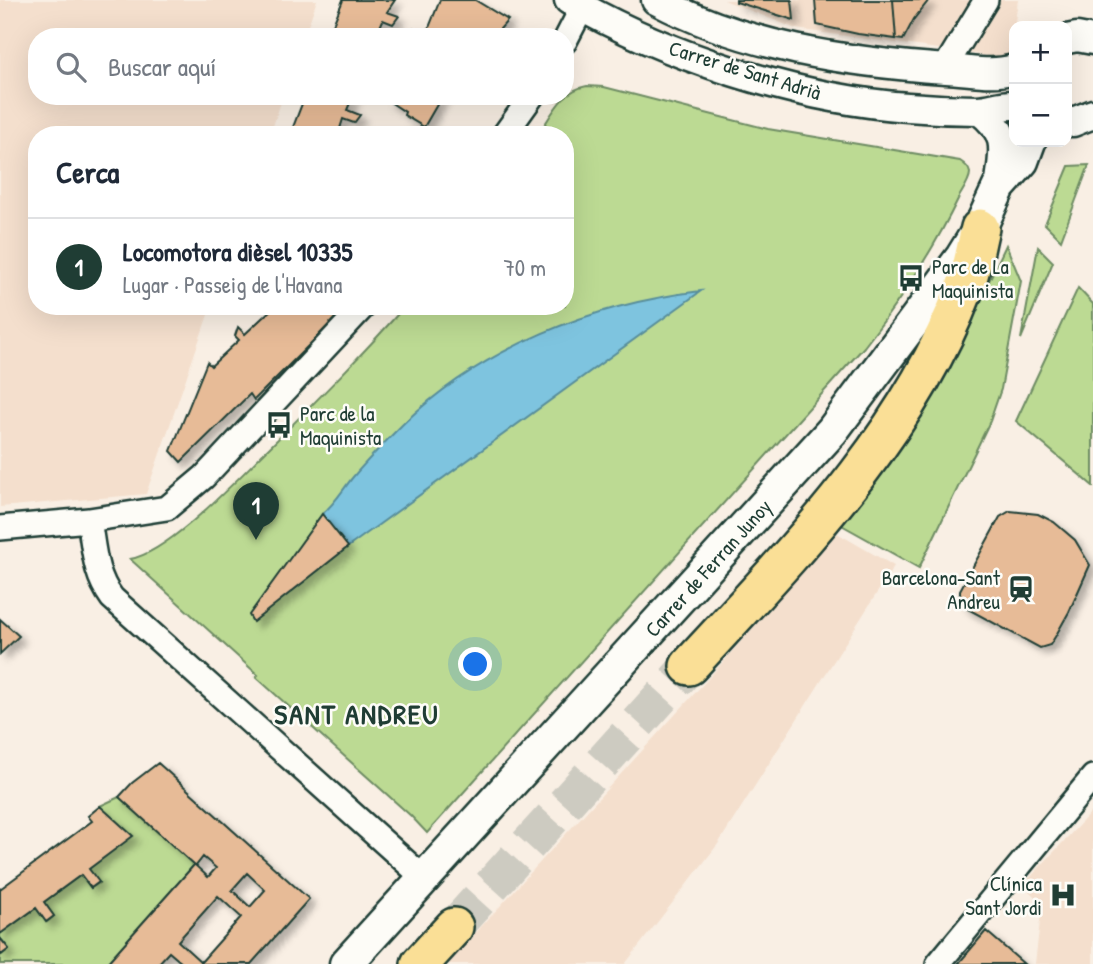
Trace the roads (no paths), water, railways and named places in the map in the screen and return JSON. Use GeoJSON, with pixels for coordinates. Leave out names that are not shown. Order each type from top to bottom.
{"type":"FeatureCollection","features":[{"type":"Feature","properties":{"kind":"highway"},"geometry":{"type":"LineString","coordinates":[[689,666],[824,518],[873,454],[919,384],[950,325],[966,287],[980,228]]}},
{"type":"Feature","properties":{"kind":"highway"},"geometry":{"type":"LineString","coordinates":[[420,964],[454,927]]}},
{"type":"Feature","properties":{"kind":"main road","name":"Carrer de Ferran Junoy"},"geometry":{"type":"LineString","coordinates":[[346,964],[832,431],[962,257],[980,228],[999,187],[1022,162],[1027,147]]}},
{"type":"Feature","properties":{"kind":"street","name":"Carrer de Sant Adrià"},"geometry":{"type":"LineString","coordinates":[[656,0],[688,17],[739,36],[799,51],[996,74],[1009,70]]}},
{"type":"Feature","properties":{"kind":"street"},"geometry":{"type":"LineString","coordinates":[[944,69],[986,0]]}},
{"type":"Feature","properties":{"kind":"street","name":"Carrer de Sant Adrià"},"geometry":{"type":"LineString","coordinates":[[579,3],[677,52],[799,91],[906,107],[979,110],[1009,105]]}},
{"type":"Feature","properties":{"kind":"street"},"geometry":{"type":"LineString","coordinates":[[570,28],[579,3]]}},
{"type":"Feature","properties":{"kind":"street"},"geometry":{"type":"LineString","coordinates":[[510,126],[526,105]]}},
{"type":"Feature","properties":{"kind":"street"},"geometry":{"type":"LineString","coordinates":[[979,110],[995,122],[1000,131],[1003,148],[999,187]]}},
{"type":"Feature","properties":{"kind":"street"},"geometry":{"type":"LineString","coordinates":[[1072,122],[1093,114]]}},
{"type":"Feature","properties":{"kind":"street"},"geometry":{"type":"LineString","coordinates":[[0,528],[89,520],[167,508],[213,467],[356,315]]}},
{"type":"Feature","properties":{"kind":"street"},"geometry":{"type":"LineString","coordinates":[[89,520],[97,569],[112,598],[425,879]]}},
{"type":"Feature","properties":{"kind":"street"},"geometry":{"type":"LineString","coordinates":[[938,964],[1093,777]]}},
{"type":"Feature","properties":{"kind":"water"},"geometry":{"type":"Polygon","coordinates":[[[701,291],[348,547],[322,514],[365,463],[404,423],[435,396],[469,372],[542,333],[581,318],[620,306],[701,291]]]}},
{"type":"Feature","properties":{"kind":"tunnel"},"geometry":{"type":"LineString","coordinates":[[454,927],[689,666]]}},
{"type":"Feature","properties":{"kind":"place","name":"Parc de La Maquinista"},"geometry":{"type":"Point","coordinates":[911,278]}},
{"type":"Feature","properties":{"kind":"place","name":"Parc de la Maquinista"},"geometry":{"type":"Point","coordinates":[279,425]}},
{"type":"Feature","properties":{"kind":"place","name":"Locomotora dièsel 10335"},"geometry":{"type":"Point","coordinates":[256,540]}},
{"type":"Feature","properties":{"kind":"place","name":"Barcelona-Sant Andreu"},"geometry":{"type":"Point","coordinates":[1021,589]}},
{"type":"Feature","properties":{"kind":"place","name":"Clínica Sant Jordi"},"geometry":{"type":"Point","coordinates":[1063,895]}},
{"type":"Feature","properties":{"kind":"district","name":"SANT ANDREU"},"geometry":{"type":"Point","coordinates":[357,714]}}]}
